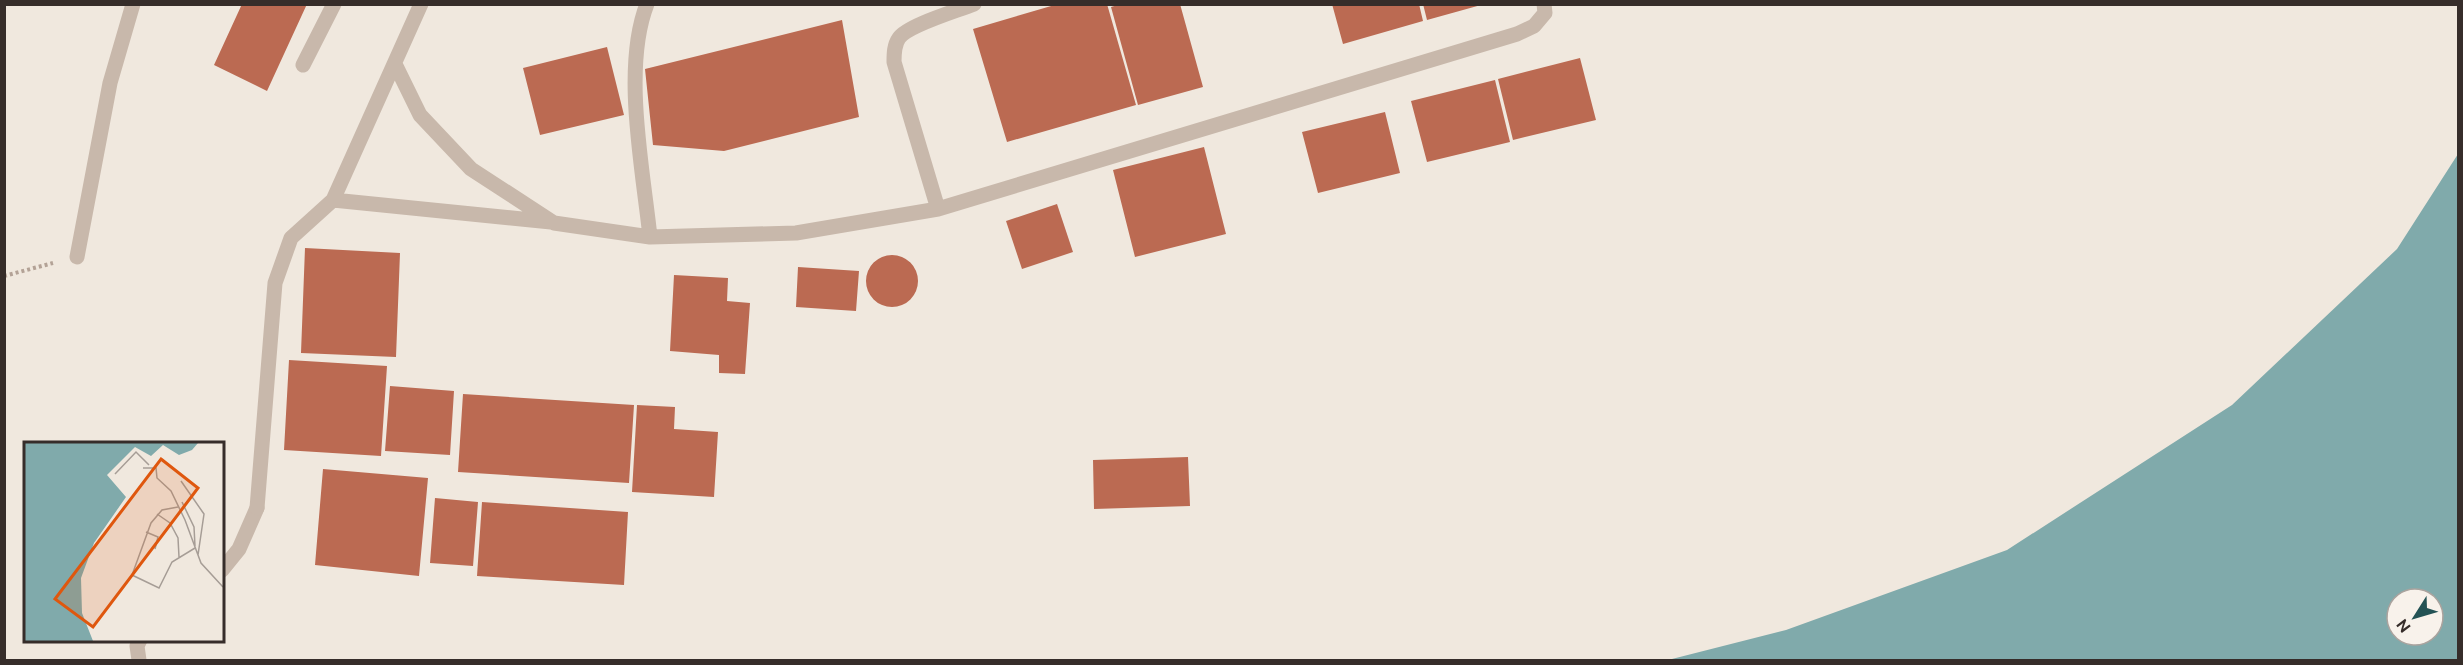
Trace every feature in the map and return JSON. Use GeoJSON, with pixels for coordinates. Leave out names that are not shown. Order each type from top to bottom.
{"type":"FeatureCollection","features":[{"type":"Feature","properties":{"kind":"street"},"geometry":{"type":"LineString","coordinates":[[77,257],[110,83],[133,4]]}},
{"type":"Feature","properties":{"kind":"street"},"geometry":{"type":"LineString","coordinates":[[303,65],[334,4]]}},
{"type":"Feature","properties":{"kind":"street"},"geometry":{"type":"LineString","coordinates":[[224,568],[239,549],[257,508],[275,283],[291,238],[333,200],[421,4]]}},
{"type":"Feature","properties":{"kind":"street"},"geometry":{"type":"LineString","coordinates":[[647,4],[639,25],[635,84],[650,237]]}},
{"type":"Feature","properties":{"kind":"street"},"geometry":{"type":"LineString","coordinates":[[938,209],[894,62],[895,44],[900,36],[913,29],[974,4]]}},
{"type":"Feature","properties":{"kind":"street"},"geometry":{"type":"LineString","coordinates":[[333,200],[554,223],[650,237],[796,233],[938,209],[1517,34],[1534,26],[1545,13],[1544,4]]}},
{"type":"Feature","properties":{"kind":"street"},"geometry":{"type":"LineString","coordinates":[[395,64],[420,115],[471,169],[554,223]]}},
{"type":"Feature","properties":{"kind":"street"},"geometry":{"type":"LineString","coordinates":[[139,641],[137,646],[139,660]]}},
{"type":"Feature","properties":{"kind":"path"},"geometry":{"type":"LineString","coordinates":[[4,276],[77,257]]}},
{"type":"Feature","properties":{"kind":"water"},"geometry":{"type":"Polygon","coordinates":[[[2458,154],[2458,660],[1668,660],[1786,630],[2007,550],[2232,405],[2397,249],[2458,154]]]}},
{"type":"Feature","properties":{"kind":"building"},"geometry":{"type":"Polygon","coordinates":[[[242,4],[307,4],[267,91],[214,65],[242,4]]]}},
{"type":"Feature","properties":{"kind":"building"},"geometry":{"type":"Polygon","coordinates":[[[1058,4],[1107,4],[1136,105],[1007,142],[973,29],[1058,4]]]}},
{"type":"Feature","properties":{"kind":"building"},"geometry":{"type":"Polygon","coordinates":[[[1121,4],[1180,4],[1203,87],[1138,105],[1111,7],[1121,4]]]}},
{"type":"Feature","properties":{"kind":"building"},"geometry":{"type":"Polygon","coordinates":[[[1332,4],[1419,4],[1423,21],[1343,44],[1332,4]]]}},
{"type":"Feature","properties":{"kind":"building"},"geometry":{"type":"Polygon","coordinates":[[[1423,4],[1480,4],[1481,5],[1427,20],[1423,4]]]}},
{"type":"Feature","properties":{"kind":"building"},"geometry":{"type":"Polygon","coordinates":[[[842,20],[859,117],[724,151],[653,145],[645,69],[842,20]]]}},
{"type":"Feature","properties":{"kind":"building"},"geometry":{"type":"Polygon","coordinates":[[[607,47],[624,115],[540,135],[523,68],[607,47]]]}},
{"type":"Feature","properties":{"kind":"building"},"geometry":{"type":"Polygon","coordinates":[[[1580,58],[1596,120],[1513,140],[1498,79],[1580,58]]]}},
{"type":"Feature","properties":{"kind":"building"},"geometry":{"type":"Polygon","coordinates":[[[1495,80],[1510,142],[1427,162],[1411,101],[1495,80]]]}},
{"type":"Feature","properties":{"kind":"building"},"geometry":{"type":"Polygon","coordinates":[[[1385,112],[1400,173],[1318,193],[1302,132],[1385,112]]]}},
{"type":"Feature","properties":{"kind":"building"},"geometry":{"type":"Polygon","coordinates":[[[1204,147],[1226,234],[1135,257],[1113,170],[1204,147]]]}},
{"type":"Feature","properties":{"kind":"building"},"geometry":{"type":"Polygon","coordinates":[[[1057,204],[1073,252],[1022,269],[1006,221],[1057,204]]]}},
{"type":"Feature","properties":{"kind":"building"},"geometry":{"type":"Polygon","coordinates":[[[305,248],[400,253],[396,357],[301,353],[305,248]]]}},
{"type":"Feature","properties":{"kind":"building"},"geometry":{"type":"Polygon","coordinates":[[[887,255],[897,255],[906,259],[914,267],[918,281],[914,295],[906,303],[897,307],[887,307],[878,303],[870,295],[866,286],[866,276],[870,267],[878,259],[887,255]]]}},
{"type":"Feature","properties":{"kind":"building"},"geometry":{"type":"Polygon","coordinates":[[[798,267],[859,271],[856,311],[796,307],[798,267]]]}},
{"type":"Feature","properties":{"kind":"building"},"geometry":{"type":"Polygon","coordinates":[[[674,275],[728,278],[727,301],[750,303],[745,374],[719,373],[719,355],[670,351],[674,275]]]}},
{"type":"Feature","properties":{"kind":"building"},"geometry":{"type":"Polygon","coordinates":[[[289,360],[387,366],[381,456],[284,450],[289,360]]]}},
{"type":"Feature","properties":{"kind":"building"},"geometry":{"type":"Polygon","coordinates":[[[390,386],[454,391],[450,455],[385,451],[390,386]]]}},
{"type":"Feature","properties":{"kind":"building"},"geometry":{"type":"Polygon","coordinates":[[[463,394],[634,405],[629,483],[458,472],[463,394]]]}},
{"type":"Feature","properties":{"kind":"building"},"geometry":{"type":"Polygon","coordinates":[[[637,405],[675,407],[674,429],[718,432],[714,497],[632,492],[637,405]]]}},
{"type":"Feature","properties":{"kind":"building"},"geometry":{"type":"Polygon","coordinates":[[[1188,457],[1190,506],[1094,509],[1093,460],[1188,457]]]}},
{"type":"Feature","properties":{"kind":"building"},"geometry":{"type":"Polygon","coordinates":[[[323,469],[428,478],[419,576],[315,565],[323,469]]]}},
{"type":"Feature","properties":{"kind":"building"},"geometry":{"type":"Polygon","coordinates":[[[435,498],[478,502],[473,566],[430,563],[435,498]]]}},
{"type":"Feature","properties":{"kind":"building"},"geometry":{"type":"Polygon","coordinates":[[[482,502],[628,512],[624,585],[477,576],[482,502]]]}}]}
